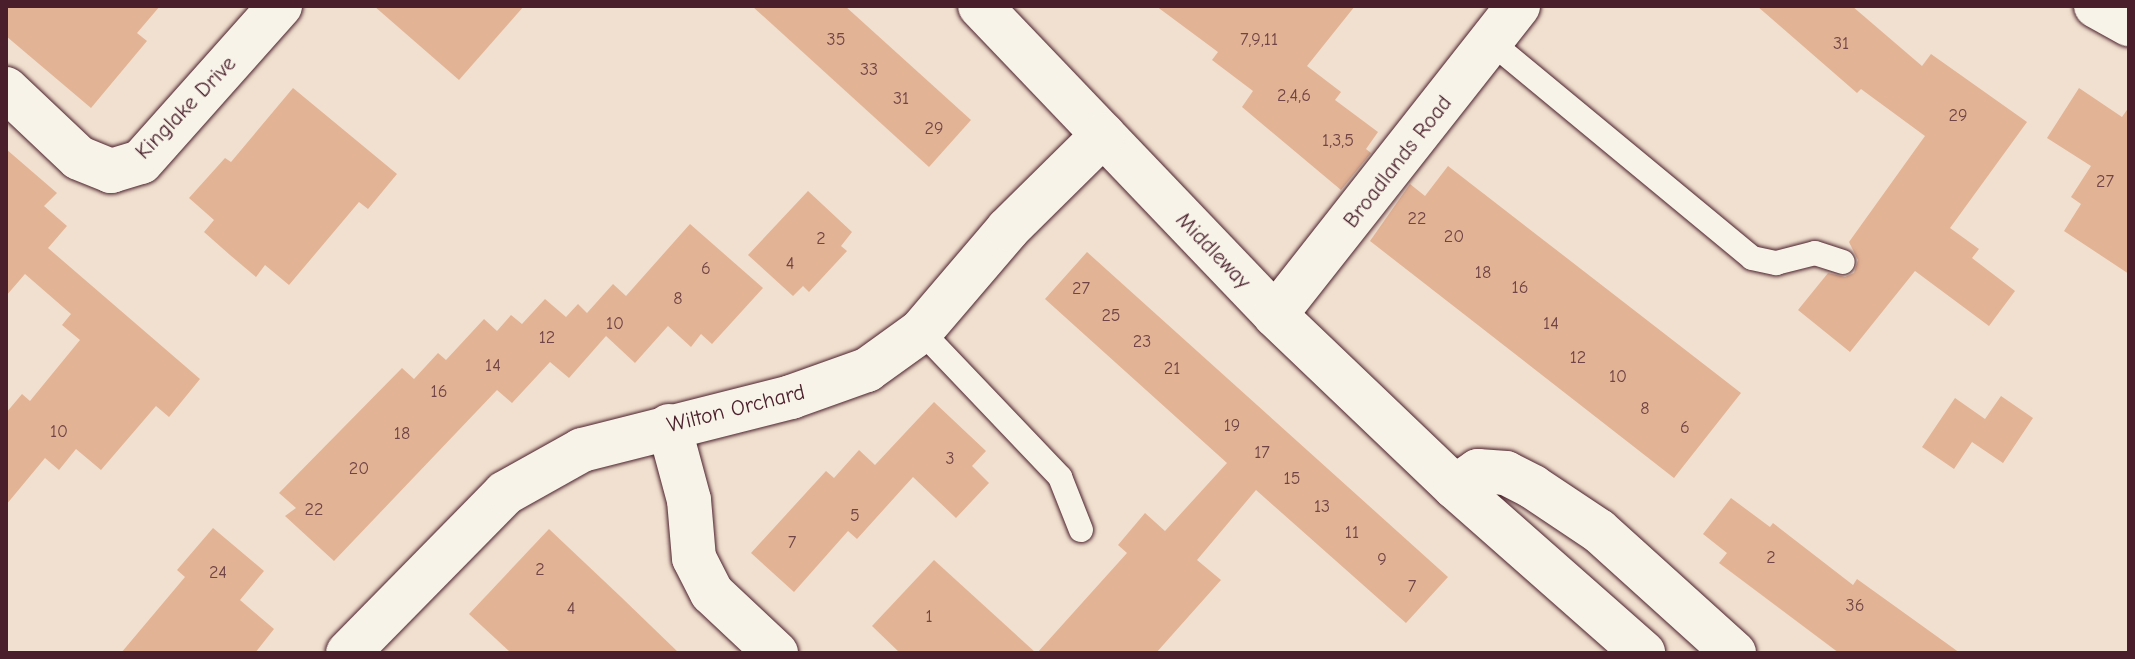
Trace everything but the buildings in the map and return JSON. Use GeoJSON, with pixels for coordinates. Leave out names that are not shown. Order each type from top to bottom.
{"type":"FeatureCollection","features":[{"type":"Feature","properties":{"kind":"street","name":"Kinglake Drive"},"geometry":{"type":"LineString","coordinates":[[6,89],[79,158],[111,171],[141,162],[280,6]]}},
{"type":"Feature","properties":{"kind":"street","name":"Middleway"},"geometry":{"type":"LineString","coordinates":[[980,6],[1275,315],[1455,487],[1643,653]]}},
{"type":"Feature","properties":{"kind":"street","name":"Broadlands Road"},"geometry":{"type":"LineString","coordinates":[[1275,315],[1518,6]]}},
{"type":"Feature","properties":{"kind":"street"},"geometry":{"type":"LineString","coordinates":[[2096,6],[2129,24]]}},
{"type":"Feature","properties":{"kind":"street","name":"Wilton Orchard"},"geometry":{"type":"LineString","coordinates":[[348,653],[505,493],[582,450],[791,397],[867,370],[921,331],[1008,229],[1103,135]]}},
{"type":"Feature","properties":{"kind":"street"},"geometry":{"type":"LineString","coordinates":[[669,426],[689,500],[694,558],[712,593],[776,653]]}},
{"type":"Feature","properties":{"kind":"street"},"geometry":{"type":"LineString","coordinates":[[1455,487],[1478,471],[1506,473],[1533,487],[1599,531],[1734,653]]}},
{"type":"Feature","properties":{"kind":"lane"},"geometry":{"type":"LineString","coordinates":[[1491,42],[1752,258],[1776,263],[1815,253],[1843,262]]}},
{"type":"Feature","properties":{"kind":"lane"},"geometry":{"type":"LineString","coordinates":[[921,331],[1060,477],[1081,530]]}}]}
